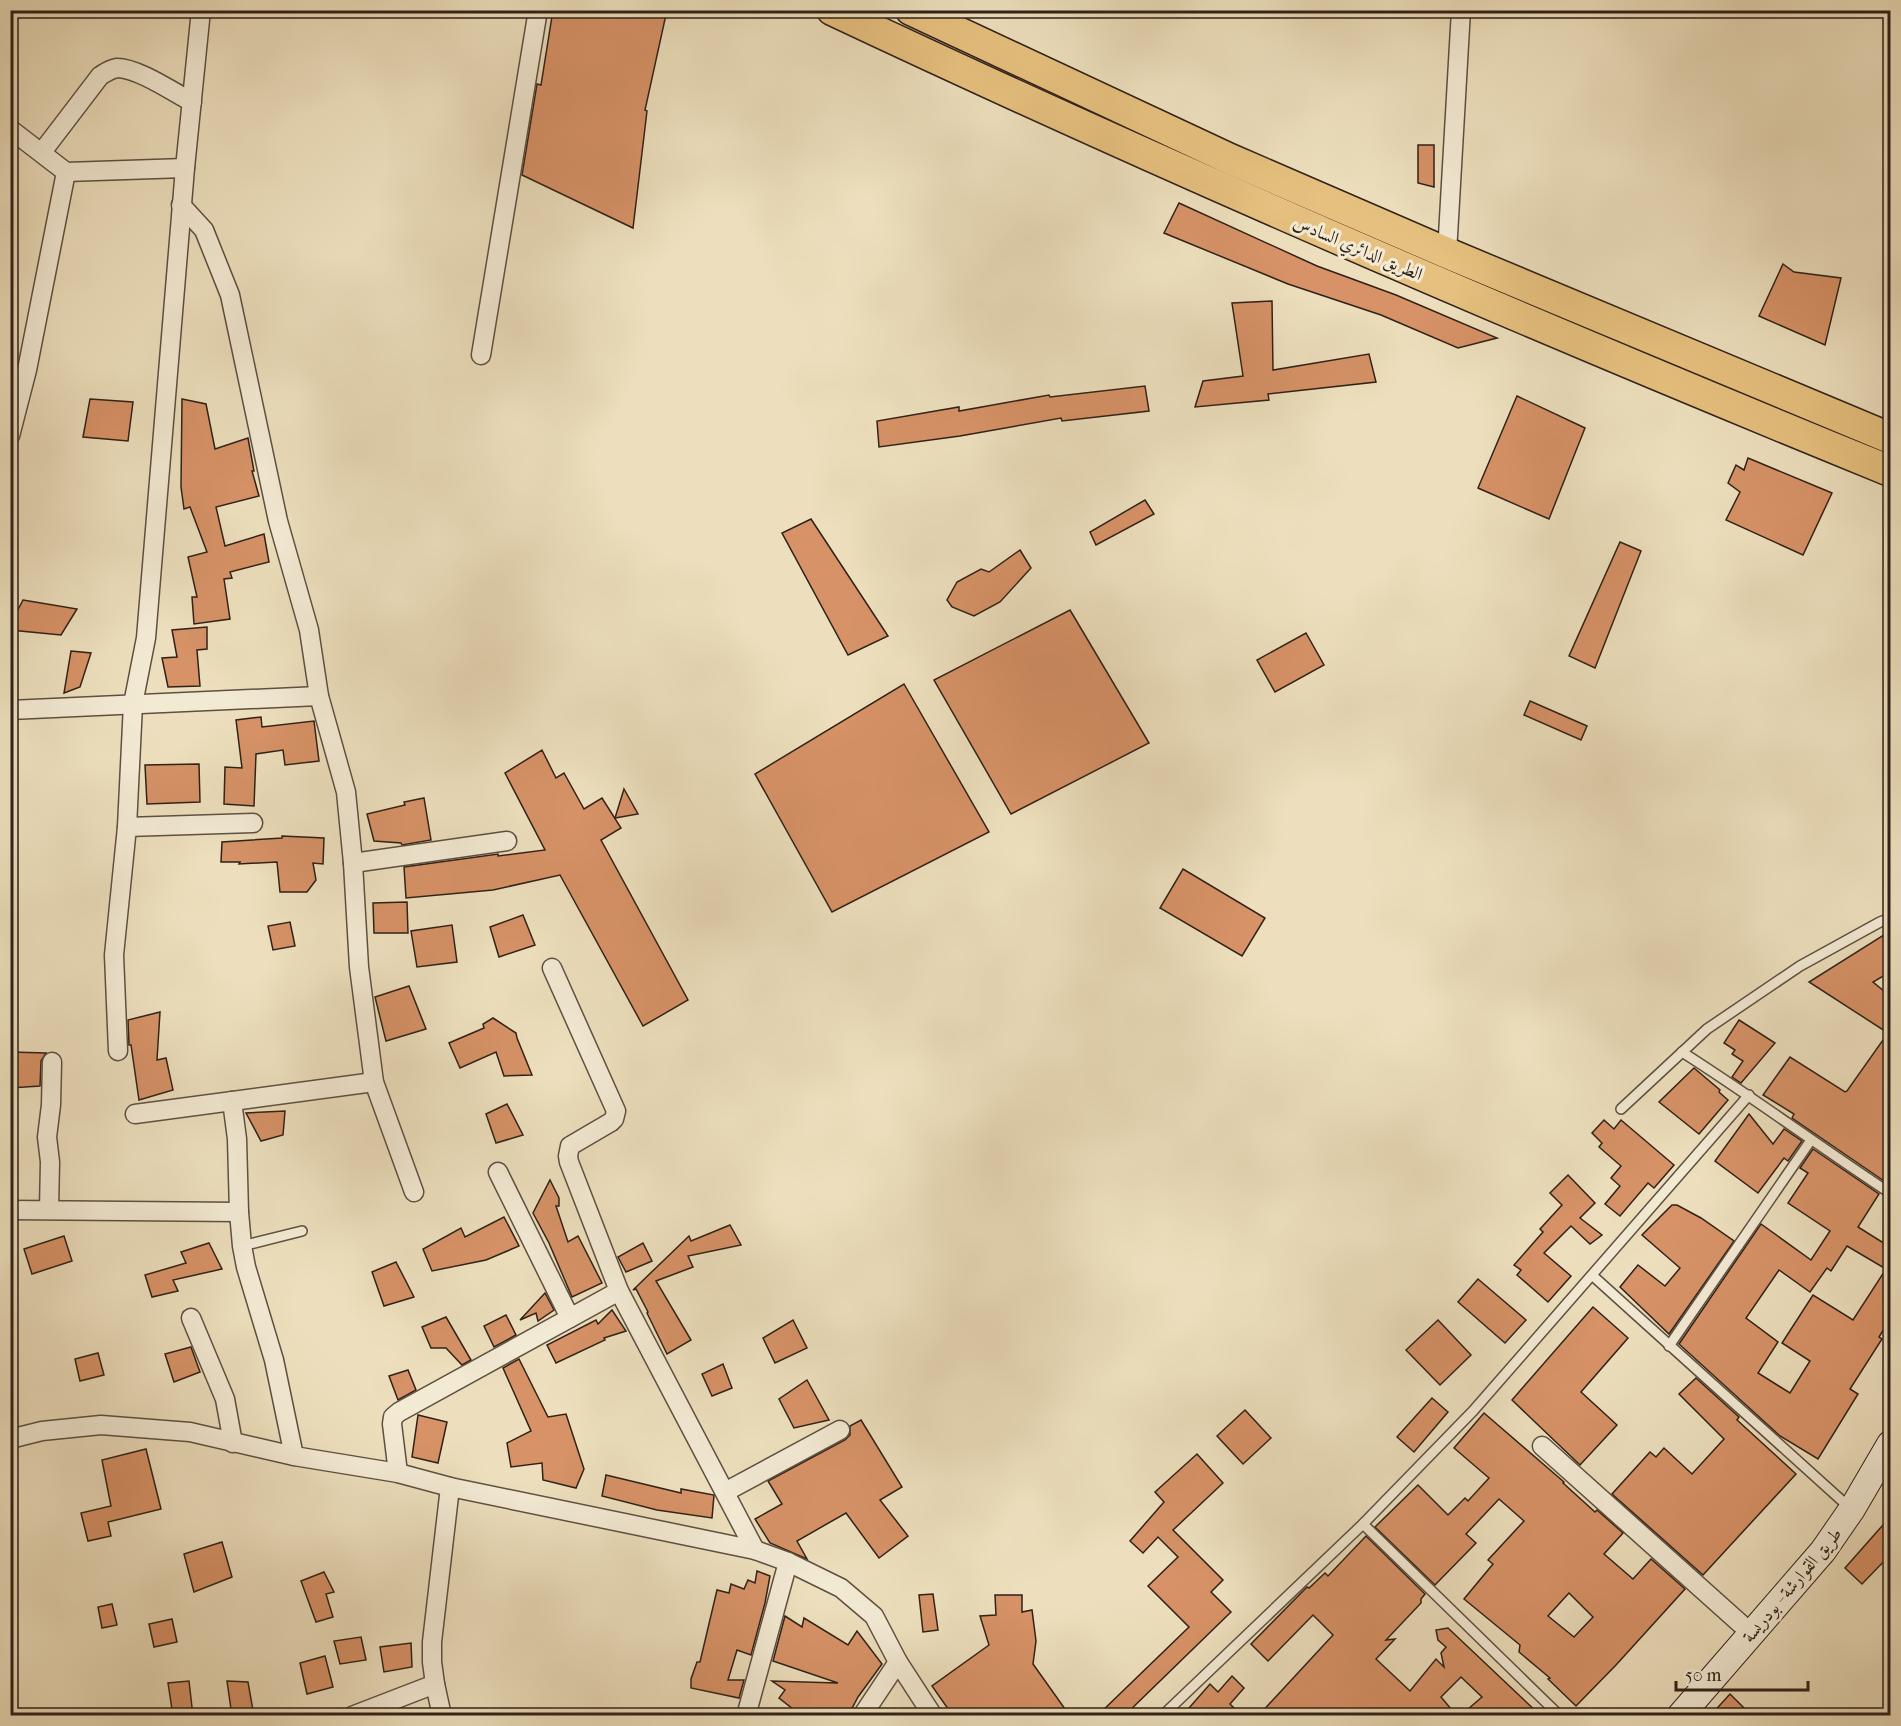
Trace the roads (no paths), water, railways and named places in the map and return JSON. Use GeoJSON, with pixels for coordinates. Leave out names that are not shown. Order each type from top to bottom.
{"type":"FeatureCollection","features":[{"type":"Feature","properties":{"kind":"highway","name":"الطريق الدائري السادس"},"geometry":{"type":"LineString","coordinates":[[832,10],[1005,92],[1218,188],[1890,471]]}},
{"type":"Feature","properties":{"kind":"highway","name":"الطريق الدائري السادس"},"geometry":{"type":"LineString","coordinates":[[911,10],[1230,159],[1447,253],[1890,438]]}},
{"type":"Feature","properties":{"kind":"main road","name":"طريق القوارشة - بودريسة"},"geometry":{"type":"LineString","coordinates":[[1680,1716],[1823,1551],[1852,1509],[1890,1444]]}},
{"type":"Feature","properties":{"kind":"street"},"geometry":{"type":"LineString","coordinates":[[118,1051],[114,955],[127,826],[133,704],[146,638],[181,205],[201,10]]}},
{"type":"Feature","properties":{"kind":"street"},"geometry":{"type":"LineString","coordinates":[[482,355],[538,10]]}},
{"type":"Feature","properties":{"kind":"street"},"geometry":{"type":"LineString","coordinates":[[1447,253],[1461,10]]}},
{"type":"Feature","properties":{"kind":"street"},"geometry":{"type":"LineString","coordinates":[[42,152],[100,76],[108,70],[118,68],[135,72],[192,102]]}},
{"type":"Feature","properties":{"kind":"street"},"geometry":{"type":"LineString","coordinates":[[10,129],[66,172],[185,168]]}},
{"type":"Feature","properties":{"kind":"street"},"geometry":{"type":"LineString","coordinates":[[10,436],[27,370],[66,172]]}},
{"type":"Feature","properties":{"kind":"street"},"geometry":{"type":"LineString","coordinates":[[181,205],[204,230],[230,295],[278,521],[309,630],[319,696],[346,792],[360,967],[374,1082],[414,1192]]}},
{"type":"Feature","properties":{"kind":"street"},"geometry":{"type":"LineString","coordinates":[[11,709],[319,696]]}},
{"type":"Feature","properties":{"kind":"street"},"geometry":{"type":"LineString","coordinates":[[127,826],[254,824]]}},
{"type":"Feature","properties":{"kind":"street"},"geometry":{"type":"LineString","coordinates":[[353,863],[507,842]]}},
{"type":"Feature","properties":{"kind":"street"},"geometry":{"type":"LineString","coordinates":[[552,968],[616,1111],[611,1122],[570,1146],[568,1156],[619,1291],[755,1550]]}},
{"type":"Feature","properties":{"kind":"street"},"geometry":{"type":"LineString","coordinates":[[49,1209],[50,1162],[47,1128],[51,1105],[52,1062]]}},
{"type":"Feature","properties":{"kind":"street"},"geometry":{"type":"LineString","coordinates":[[135,1114],[374,1082]]}},
{"type":"Feature","properties":{"kind":"street"},"geometry":{"type":"LineString","coordinates":[[232,1101],[237,1139],[242,1246],[246,1267],[274,1360],[294,1456]]}},
{"type":"Feature","properties":{"kind":"street"},"geometry":{"type":"LineString","coordinates":[[498,1172],[570,1318]]}},
{"type":"Feature","properties":{"kind":"street"},"geometry":{"type":"LineString","coordinates":[[10,1210],[239,1212]]}},
{"type":"Feature","properties":{"kind":"street"},"geometry":{"type":"LineString","coordinates":[[399,1473],[392,1424],[393,1417],[399,1412],[619,1291]]}},
{"type":"Feature","properties":{"kind":"street"},"geometry":{"type":"LineString","coordinates":[[191,1318],[225,1399],[233,1443]]}},
{"type":"Feature","properties":{"kind":"street"},"geometry":{"type":"LineString","coordinates":[[10,1439],[42,1431],[101,1425],[190,1432],[294,1456],[399,1473],[450,1486],[755,1550],[788,1562],[841,1588],[874,1616],[898,1662],[933,1716]]}},
{"type":"Feature","properties":{"kind":"street"},"geometry":{"type":"LineString","coordinates":[[725,1492],[840,1430]]}},
{"type":"Feature","properties":{"kind":"street"},"geometry":{"type":"LineString","coordinates":[[1542,1446],[1752,1634]]}},
{"type":"Feature","properties":{"kind":"street"},"geometry":{"type":"LineString","coordinates":[[442,1716],[432,1662],[432,1642],[450,1486]]}},
{"type":"Feature","properties":{"kind":"street"},"geometry":{"type":"LineString","coordinates":[[746,1716],[788,1562]]}},
{"type":"Feature","properties":{"kind":"street"},"geometry":{"type":"LineString","coordinates":[[862,1716],[898,1662]]}},
{"type":"Feature","properties":{"kind":"street"},"geometry":{"type":"LineString","coordinates":[[352,1716],[435,1684]]}},
{"type":"Feature","properties":{"kind":"lane"},"geometry":{"type":"LineString","coordinates":[[1621,1108],[1707,1029],[1800,966],[1890,918]]}},
{"type":"Feature","properties":{"kind":"lane"},"geometry":{"type":"LineString","coordinates":[[1682,1052],[1749,1095],[1890,1193]]}},
{"type":"Feature","properties":{"kind":"lane"},"geometry":{"type":"LineString","coordinates":[[1162,1716],[1363,1524],[1473,1411],[1749,1095]]}},
{"type":"Feature","properties":{"kind":"lane"},"geometry":{"type":"LineString","coordinates":[[1669,1346],[1811,1140]]}},
{"type":"Feature","properties":{"kind":"lane"},"geometry":{"type":"LineString","coordinates":[[242,1246],[302,1231]]}},
{"type":"Feature","properties":{"kind":"lane"},"geometry":{"type":"LineString","coordinates":[[1593,1276],[1852,1509]]}},
{"type":"Feature","properties":{"kind":"lane"},"geometry":{"type":"LineString","coordinates":[[1363,1524],[1560,1716]]}}]}
